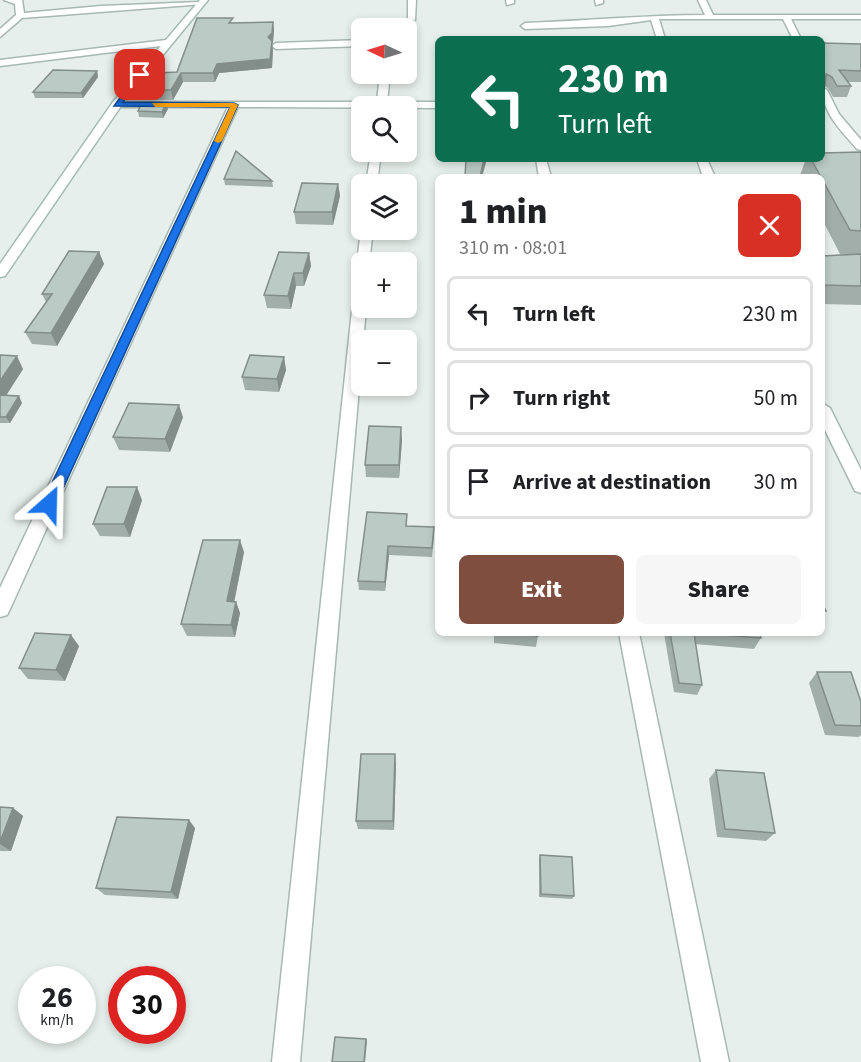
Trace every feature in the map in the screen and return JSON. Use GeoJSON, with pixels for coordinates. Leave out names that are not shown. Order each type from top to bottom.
{"type":"FeatureCollection","features":[{"type":"Feature","properties":{"kind":"street"},"geometry":{"type":"LineString","coordinates":[[8,0],[19,2],[20,16]]}},
{"type":"Feature","properties":{"kind":"street"},"geometry":{"type":"LineString","coordinates":[[412,0],[412,18]]}},
{"type":"Feature","properties":{"kind":"street"},"geometry":{"type":"LineString","coordinates":[[702,0],[710,17]]}},
{"type":"Feature","properties":{"kind":"street"},"geometry":{"type":"LineString","coordinates":[[0,34],[20,16],[202,2]]}},
{"type":"Feature","properties":{"kind":"street"},"geometry":{"type":"LineString","coordinates":[[0,273],[117,104],[202,2]]}},
{"type":"Feature","properties":{"kind":"street"},"geometry":{"type":"LineString","coordinates":[[808,8],[814,16]]}},
{"type":"Feature","properties":{"kind":"street"},"geometry":{"type":"LineString","coordinates":[[654,17],[660,36]]}},
{"type":"Feature","properties":{"kind":"street"},"geometry":{"type":"LineString","coordinates":[[525,26],[608,23],[654,17],[861,18]]}},
{"type":"Feature","properties":{"kind":"street"},"geometry":{"type":"LineString","coordinates":[[786,17],[796,36]]}},
{"type":"Feature","properties":{"kind":"street"},"geometry":{"type":"LineString","coordinates":[[276,46],[351,43]]}},
{"type":"Feature","properties":{"kind":"street"},"geometry":{"type":"LineString","coordinates":[[0,63],[166,44]]}},
{"type":"Feature","properties":{"kind":"street"},"geometry":{"type":"LineString","coordinates":[[825,95],[840,122],[861,147]]}},
{"type":"Feature","properties":{"kind":"street"},"geometry":{"type":"LineString","coordinates":[[117,104],[351,106]]}},
{"type":"Feature","properties":{"kind":"street"},"geometry":{"type":"LineString","coordinates":[[0,609],[234,105]]}},
{"type":"Feature","properties":{"kind":"street"},"geometry":{"type":"LineString","coordinates":[[417,105],[435,105]]}},
{"type":"Feature","properties":{"kind":"street"},"geometry":{"type":"LineString","coordinates":[[825,120],[840,122]]}},
{"type":"Feature","properties":{"kind":"street"},"geometry":{"type":"LineString","coordinates":[[286,1062],[358,318]]}},
{"type":"Feature","properties":{"kind":"street"},"geometry":{"type":"LineString","coordinates":[[825,414],[861,487]]}},
{"type":"Feature","properties":{"kind":"street"},"geometry":{"type":"LineString","coordinates":[[630,636],[715,1062]]}},
{"type":"Feature","properties":{"kind":"building"},"geometry":{"type":"Polygon","coordinates":[[[197,18],[233,18],[229,23],[273,22],[272,33],[268,37],[272,41],[270,59],[217,64],[213,73],[181,73],[171,90],[147,90],[157,73],[177,72],[197,18]]]}},
{"type":"Feature","properties":{"kind":"building"},"geometry":{"type":"Polygon","coordinates":[[[825,43],[861,44],[861,71],[839,70],[851,86],[837,86],[832,77],[826,74],[825,85],[825,43]]]}},
{"type":"Feature","properties":{"kind":"building"},"geometry":{"type":"Polygon","coordinates":[[[53,70],[97,71],[81,93],[33,92],[53,70]]]}},
{"type":"Feature","properties":{"kind":"building"},"geometry":{"type":"Polygon","coordinates":[[[142,103],[166,103],[162,112],[138,111],[142,103]]]}},
{"type":"Feature","properties":{"kind":"building"},"geometry":{"type":"Polygon","coordinates":[[[236,151],[272,181],[224,179],[236,151]]]}},
{"type":"Feature","properties":{"kind":"building"},"geometry":{"type":"Polygon","coordinates":[[[861,152],[861,231],[850,230],[825,184],[825,174],[819,174],[813,162],[825,162],[825,153],[861,152]]]}},
{"type":"Feature","properties":{"kind":"building"},"geometry":{"type":"Polygon","coordinates":[[[466,162],[483,162],[481,174],[465,174],[466,162]]]}},
{"type":"Feature","properties":{"kind":"building"},"geometry":{"type":"Polygon","coordinates":[[[302,183],[338,184],[332,212],[294,212],[302,183]]]}},
{"type":"Feature","properties":{"kind":"building"},"geometry":{"type":"Polygon","coordinates":[[[69,251],[99,252],[51,333],[25,332],[52,294],[42,294],[69,251]]]}},
{"type":"Feature","properties":{"kind":"building"},"geometry":{"type":"Polygon","coordinates":[[[279,252],[309,253],[303,273],[294,273],[288,296],[264,295],[279,252]]]}},
{"type":"Feature","properties":{"kind":"building"},"geometry":{"type":"Polygon","coordinates":[[[861,254],[861,286],[825,285],[825,256],[861,254]]]}},
{"type":"Feature","properties":{"kind":"building"},"geometry":{"type":"Polygon","coordinates":[[[0,355],[17,356],[0,381],[0,355]]]}},
{"type":"Feature","properties":{"kind":"building"},"geometry":{"type":"Polygon","coordinates":[[[250,355],[284,357],[277,379],[242,377],[250,355]]]}},
{"type":"Feature","properties":{"kind":"building"},"geometry":{"type":"Polygon","coordinates":[[[0,395],[19,396],[6,417],[0,417],[0,395]]]}},
{"type":"Feature","properties":{"kind":"building"},"geometry":{"type":"Polygon","coordinates":[[[129,403],[179,405],[165,439],[113,437],[129,403]]]}},
{"type":"Feature","properties":{"kind":"building"},"geometry":{"type":"Polygon","coordinates":[[[369,426],[401,427],[399,465],[365,465],[369,426]]]}},
{"type":"Feature","properties":{"kind":"building"},"geometry":{"type":"Polygon","coordinates":[[[107,487],[137,487],[124,524],[93,524],[107,487]]]}},
{"type":"Feature","properties":{"kind":"building"},"geometry":{"type":"Polygon","coordinates":[[[367,512],[407,514],[406,526],[434,527],[432,548],[388,546],[385,582],[358,581],[367,512]]]}},
{"type":"Feature","properties":{"kind":"building"},"geometry":{"type":"Polygon","coordinates":[[[203,540],[240,540],[227,601],[236,602],[231,625],[181,624],[203,540]]]}},
{"type":"Feature","properties":{"kind":"building"},"geometry":{"type":"Polygon","coordinates":[[[35,633],[71,635],[56,670],[19,668],[35,633]]]}},
{"type":"Feature","properties":{"kind":"building"},"geometry":{"type":"Polygon","coordinates":[[[671,636],[694,636],[702,685],[679,683],[671,636]]]}},
{"type":"Feature","properties":{"kind":"building"},"geometry":{"type":"Polygon","coordinates":[[[734,636],[760,636],[761,638],[734,636]]]}},
{"type":"Feature","properties":{"kind":"building"},"geometry":{"type":"Polygon","coordinates":[[[817,672],[851,672],[861,702],[861,726],[835,725],[817,672]]]}},
{"type":"Feature","properties":{"kind":"building"},"geometry":{"type":"Polygon","coordinates":[[[361,754],[395,754],[393,821],[356,821],[361,754]]]}},
{"type":"Feature","properties":{"kind":"building"},"geometry":{"type":"Polygon","coordinates":[[[716,770],[764,773],[775,833],[725,829],[716,770]]]}},
{"type":"Feature","properties":{"kind":"building"},"geometry":{"type":"Polygon","coordinates":[[[0,807],[13,808],[0,842],[0,807]]]}},
{"type":"Feature","properties":{"kind":"building"},"geometry":{"type":"Polygon","coordinates":[[[117,817],[189,820],[171,892],[96,888],[117,817]]]}},
{"type":"Feature","properties":{"kind":"building"},"geometry":{"type":"Polygon","coordinates":[[[540,855],[572,857],[574,896],[541,894],[540,855]]]}},
{"type":"Feature","properties":{"kind":"building"},"geometry":{"type":"Polygon","coordinates":[[[335,1037],[366,1039],[364,1062],[332,1062],[335,1037]]]}},
{"type":"Feature","properties":{"kind":"slow traffic"},"geometry":{"type":"LineString","coordinates":[[155,104],[234,105],[218,141]]}},
{"type":"Feature","properties":{"kind":"route"},"geometry":{"type":"LineString","coordinates":[[49,504],[234,105],[117,104],[140,75]]}}]}
